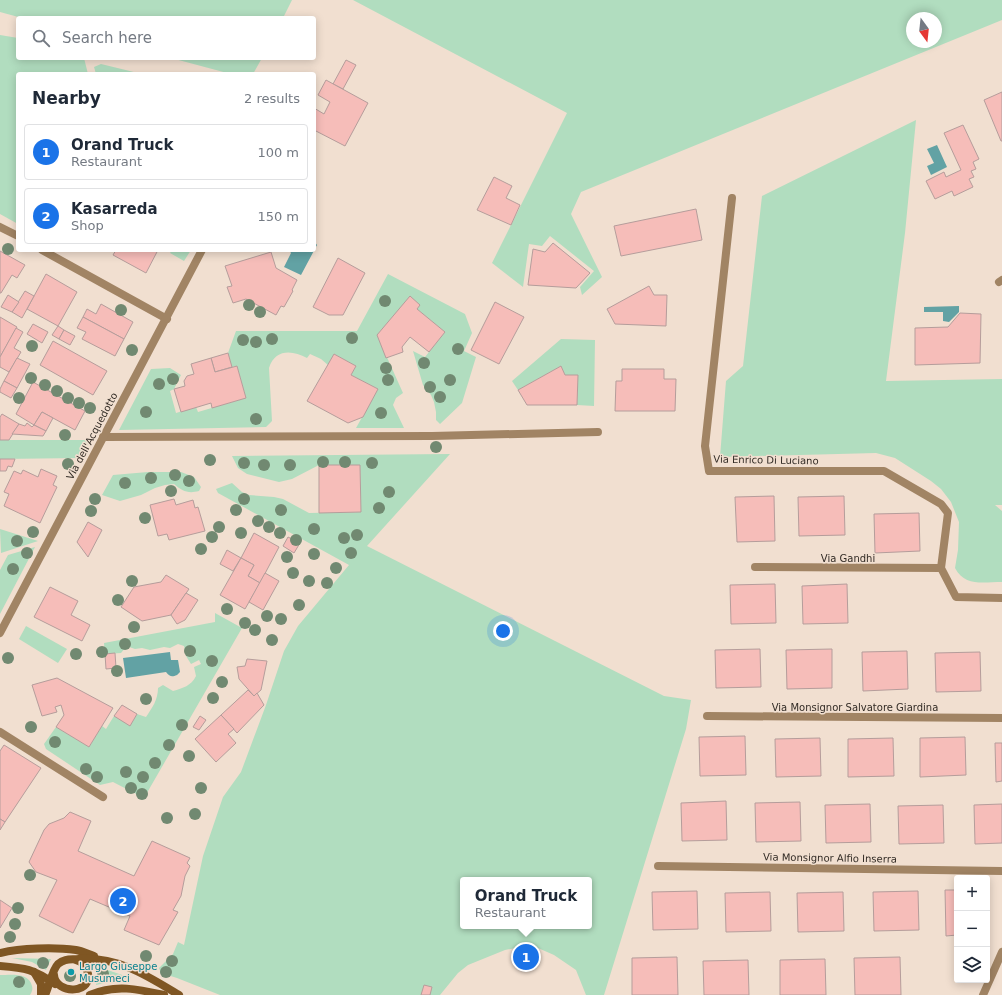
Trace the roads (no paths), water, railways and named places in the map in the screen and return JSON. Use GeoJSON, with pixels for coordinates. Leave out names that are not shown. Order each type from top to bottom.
{"type":"FeatureCollection","features":[{"type":"Feature","properties":{"kind":"main road"},"geometry":{"type":"LineString","coordinates":[[50,949],[80,961],[86,967],[88,976],[88,994]]}},
{"type":"Feature","properties":{"kind":"main road"},"geometry":{"type":"LineString","coordinates":[[0,954],[11,950],[77,950],[142,972],[179,995]]}},
{"type":"Feature","properties":{"kind":"main road"},"geometry":{"type":"LineString","coordinates":[[45,995],[60,962],[74,959],[108,961]]}},
{"type":"Feature","properties":{"kind":"main road"},"geometry":{"type":"LineString","coordinates":[[0,966],[19,967],[33,971],[53,980],[57,987],[64,992],[73,994],[88,994],[134,988],[164,995]]}},
{"type":"Feature","properties":{"kind":"main road"},"geometry":{"type":"LineString","coordinates":[[33,971],[41,984],[41,995]]}},
{"type":"Feature","properties":{"kind":"main road"},"geometry":{"type":"LineString","coordinates":[[73,994],[81,991],[87,984]]}},
{"type":"Feature","properties":{"kind":"street","name":"Via Enrico Di Luciano"},"geometry":{"type":"LineString","coordinates":[[732,198],[705,446],[709,471],[884,471],[941,504],[948,513],[941,568]]}},
{"type":"Feature","properties":{"kind":"street"},"geometry":{"type":"LineString","coordinates":[[0,227],[16,235]]}},
{"type":"Feature","properties":{"kind":"street"},"geometry":{"type":"LineString","coordinates":[[46,252],[167,319]]}},
{"type":"Feature","properties":{"kind":"street","name":"Via dell'Acquedotto"},"geometry":{"type":"LineString","coordinates":[[0,632],[167,319],[201,252]]}},
{"type":"Feature","properties":{"kind":"street"},"geometry":{"type":"LineString","coordinates":[[103,437],[432,436],[598,432]]}},
{"type":"Feature","properties":{"kind":"street","name":"Via Gandhi"},"geometry":{"type":"LineString","coordinates":[[756,567],[941,568]]}},
{"type":"Feature","properties":{"kind":"street"},"geometry":{"type":"LineString","coordinates":[[941,568],[956,597],[1002,598]]}},
{"type":"Feature","properties":{"kind":"street","name":"Via Monsignor Salvatore Giardina"},"geometry":{"type":"LineString","coordinates":[[707,716],[1002,718]]}},
{"type":"Feature","properties":{"kind":"street"},"geometry":{"type":"LineString","coordinates":[[0,732],[104,797]]}},
{"type":"Feature","properties":{"kind":"street","name":"Via Monsignor Alfio Inserra"},"geometry":{"type":"LineString","coordinates":[[658,866],[1002,871]]}},
{"type":"Feature","properties":{"kind":"street"},"geometry":{"type":"LineString","coordinates":[[983,995],[1002,952]]}},
{"type":"Feature","properties":{"kind":"water"},"geometry":{"type":"Polygon","coordinates":[[[937,145],[947,167],[931,175],[927,166],[934,163],[927,149],[937,145]]]}},
{"type":"Feature","properties":{"kind":"water"},"geometry":{"type":"Polygon","coordinates":[[[290,252],[313,252],[301,275],[284,267],[290,252]]]}},
{"type":"Feature","properties":{"kind":"water"},"geometry":{"type":"Polygon","coordinates":[[[959,306],[959,312],[949,322],[943,321],[943,312],[924,312],[924,307],[959,306]]]}},
{"type":"Feature","properties":{"kind":"water"},"geometry":{"type":"Polygon","coordinates":[[[170,652],[171,660],[178,660],[180,672],[177,675],[171,676],[166,672],[126,678],[123,658],[170,652]]]}},
{"type":"Feature","properties":{"kind":"place","name":"Kasarreda"},"geometry":{"type":"Point","coordinates":[123,901]}},
{"type":"Feature","properties":{"kind":"place","name":"Orand Truck"},"geometry":{"type":"Point","coordinates":[526,957]}},
{"type":"Feature","properties":{"kind":"place","name":"Largo Giuseppe Musumeci"},"geometry":{"type":"Point","coordinates":[71,972]}}]}
